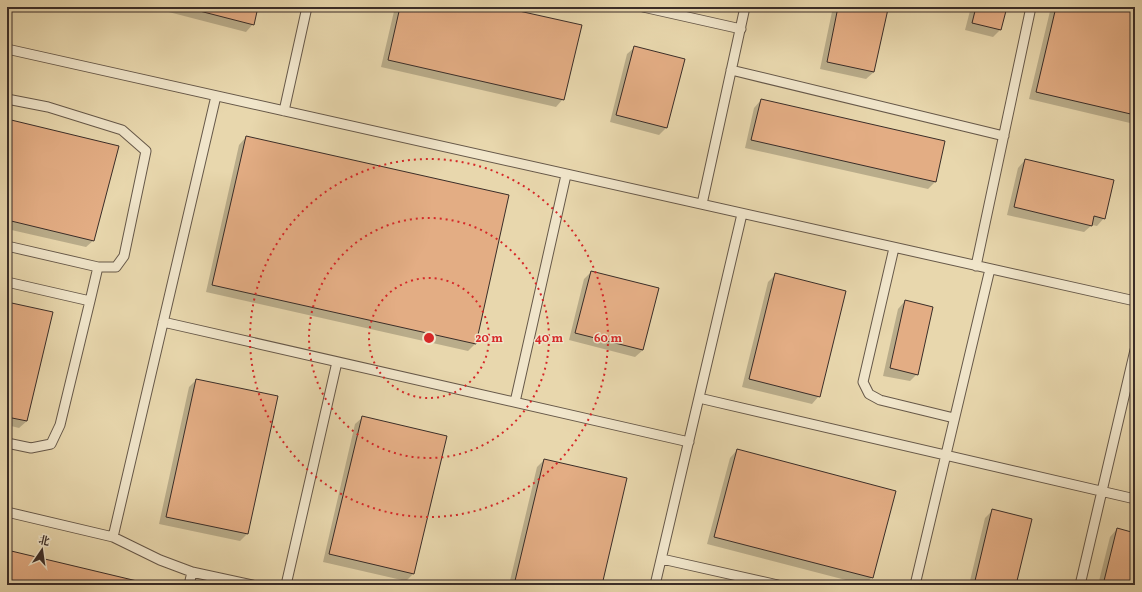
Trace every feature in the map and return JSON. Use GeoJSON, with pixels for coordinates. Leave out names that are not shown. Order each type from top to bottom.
{"type":"FeatureCollection","features":[{"type":"Feature","properties":{"kind":"lane"},"geometry":{"type":"LineString","coordinates":[[284,111],[307,7]]}},
{"type":"Feature","properties":{"kind":"lane"},"geometry":{"type":"LineString","coordinates":[[643,7],[741,29]]}},
{"type":"Feature","properties":{"kind":"lane"},"geometry":{"type":"LineString","coordinates":[[702,204],[746,7]]}},
{"type":"Feature","properties":{"kind":"lane"},"geometry":{"type":"LineString","coordinates":[[976,266],[1032,7]]}},
{"type":"Feature","properties":{"kind":"lane"},"geometry":{"type":"LineString","coordinates":[[7,49],[1135,302]]}},
{"type":"Feature","properties":{"kind":"lane"},"geometry":{"type":"LineString","coordinates":[[732,70],[1004,136]]}},
{"type":"Feature","properties":{"kind":"lane"},"geometry":{"type":"LineString","coordinates":[[113,538],[216,96]]}},
{"type":"Feature","properties":{"kind":"lane"},"geometry":{"type":"LineString","coordinates":[[7,99],[48,107],[122,130],[146,151],[124,256],[116,267],[98,267],[7,246]]}},
{"type":"Feature","properties":{"kind":"lane"},"geometry":{"type":"LineString","coordinates":[[515,402],[566,174]]}},
{"type":"Feature","properties":{"kind":"lane"},"geometry":{"type":"LineString","coordinates":[[655,585],[742,214]]}},
{"type":"Feature","properties":{"kind":"lane"},"geometry":{"type":"LineString","coordinates":[[894,248],[863,382],[869,394],[880,400],[954,418]]}},
{"type":"Feature","properties":{"kind":"lane"},"geometry":{"type":"LineString","coordinates":[[7,443],[31,448],[51,444],[60,425],[98,267]]}},
{"type":"Feature","properties":{"kind":"lane"},"geometry":{"type":"LineString","coordinates":[[915,585],[990,269]]}},
{"type":"Feature","properties":{"kind":"lane"},"geometry":{"type":"LineString","coordinates":[[7,282],[90,301]]}},
{"type":"Feature","properties":{"kind":"lane"},"geometry":{"type":"LineString","coordinates":[[163,322],[689,442]]}},
{"type":"Feature","properties":{"kind":"lane"},"geometry":{"type":"LineString","coordinates":[[1080,585],[1135,350]]}},
{"type":"Feature","properties":{"kind":"lane"},"geometry":{"type":"LineString","coordinates":[[286,585],[337,362]]}},
{"type":"Feature","properties":{"kind":"lane"},"geometry":{"type":"LineString","coordinates":[[699,398],[1135,499]]}},
{"type":"Feature","properties":{"kind":"lane"},"geometry":{"type":"LineString","coordinates":[[7,512],[113,538],[160,560],[192,572],[252,585]]}},
{"type":"Feature","properties":{"kind":"lane"},"geometry":{"type":"LineString","coordinates":[[662,559],[778,585]]}},
{"type":"Feature","properties":{"kind":"lane"},"geometry":{"type":"LineString","coordinates":[[189,585],[192,572]]}},
{"type":"Feature","properties":{"kind":"building"},"geometry":{"type":"Polygon","coordinates":[[[184,7],[258,7],[254,25],[184,7]]]}},
{"type":"Feature","properties":{"kind":"building"},"geometry":{"type":"Polygon","coordinates":[[[400,7],[501,7],[582,25],[564,100],[388,60],[400,7]]]}},
{"type":"Feature","properties":{"kind":"building"},"geometry":{"type":"Polygon","coordinates":[[[838,7],[879,7],[888,9],[874,72],[827,62],[838,7]]]}},
{"type":"Feature","properties":{"kind":"building"},"geometry":{"type":"Polygon","coordinates":[[[976,7],[1007,7],[1001,30],[972,23],[976,7]]]}},
{"type":"Feature","properties":{"kind":"building"},"geometry":{"type":"Polygon","coordinates":[[[1056,7],[1135,7],[1135,115],[1036,92],[1056,7]]]}},
{"type":"Feature","properties":{"kind":"building"},"geometry":{"type":"Polygon","coordinates":[[[634,46],[685,59],[667,128],[616,115],[634,46]]]}},
{"type":"Feature","properties":{"kind":"building"},"geometry":{"type":"Polygon","coordinates":[[[761,99],[945,141],[936,182],[751,140],[761,99]]]}},
{"type":"Feature","properties":{"kind":"building"},"geometry":{"type":"Polygon","coordinates":[[[7,119],[119,146],[94,241],[7,220],[7,119]]]}},
{"type":"Feature","properties":{"kind":"building"},"geometry":{"type":"Polygon","coordinates":[[[246,136],[509,195],[476,344],[212,285],[246,136]]]}},
{"type":"Feature","properties":{"kind":"building"},"geometry":{"type":"Polygon","coordinates":[[[1025,159],[1114,180],[1105,219],[1094,216],[1092,226],[1014,207],[1025,159]]]}},
{"type":"Feature","properties":{"kind":"building"},"geometry":{"type":"Polygon","coordinates":[[[591,271],[659,288],[643,350],[575,333],[591,271]]]}},
{"type":"Feature","properties":{"kind":"building"},"geometry":{"type":"Polygon","coordinates":[[[775,273],[846,291],[820,397],[749,379],[775,273]]]}},
{"type":"Feature","properties":{"kind":"building"},"geometry":{"type":"Polygon","coordinates":[[[905,300],[933,307],[918,375],[890,368],[905,300]]]}},
{"type":"Feature","properties":{"kind":"building"},"geometry":{"type":"Polygon","coordinates":[[[7,302],[53,312],[27,421],[7,417],[7,302]]]}},
{"type":"Feature","properties":{"kind":"building"},"geometry":{"type":"Polygon","coordinates":[[[196,379],[278,396],[248,534],[166,517],[196,379]]]}},
{"type":"Feature","properties":{"kind":"building"},"geometry":{"type":"Polygon","coordinates":[[[362,416],[447,436],[414,574],[329,554],[362,416]]]}},
{"type":"Feature","properties":{"kind":"building"},"geometry":{"type":"Polygon","coordinates":[[[737,449],[896,491],[873,578],[714,537],[737,449]]]}},
{"type":"Feature","properties":{"kind":"building"},"geometry":{"type":"Polygon","coordinates":[[[544,459],[627,478],[602,585],[514,585],[544,459]]]}},
{"type":"Feature","properties":{"kind":"building"},"geometry":{"type":"Polygon","coordinates":[[[992,509],[1032,519],[1016,585],[974,585],[992,509]]]}},
{"type":"Feature","properties":{"kind":"building"},"geometry":{"type":"Polygon","coordinates":[[[1117,528],[1135,533],[1135,585],[1103,585],[1117,528]]]}},
{"type":"Feature","properties":{"kind":"building"},"geometry":{"type":"Polygon","coordinates":[[[7,550],[137,581],[136,585],[7,585],[7,550]]]}}]}
